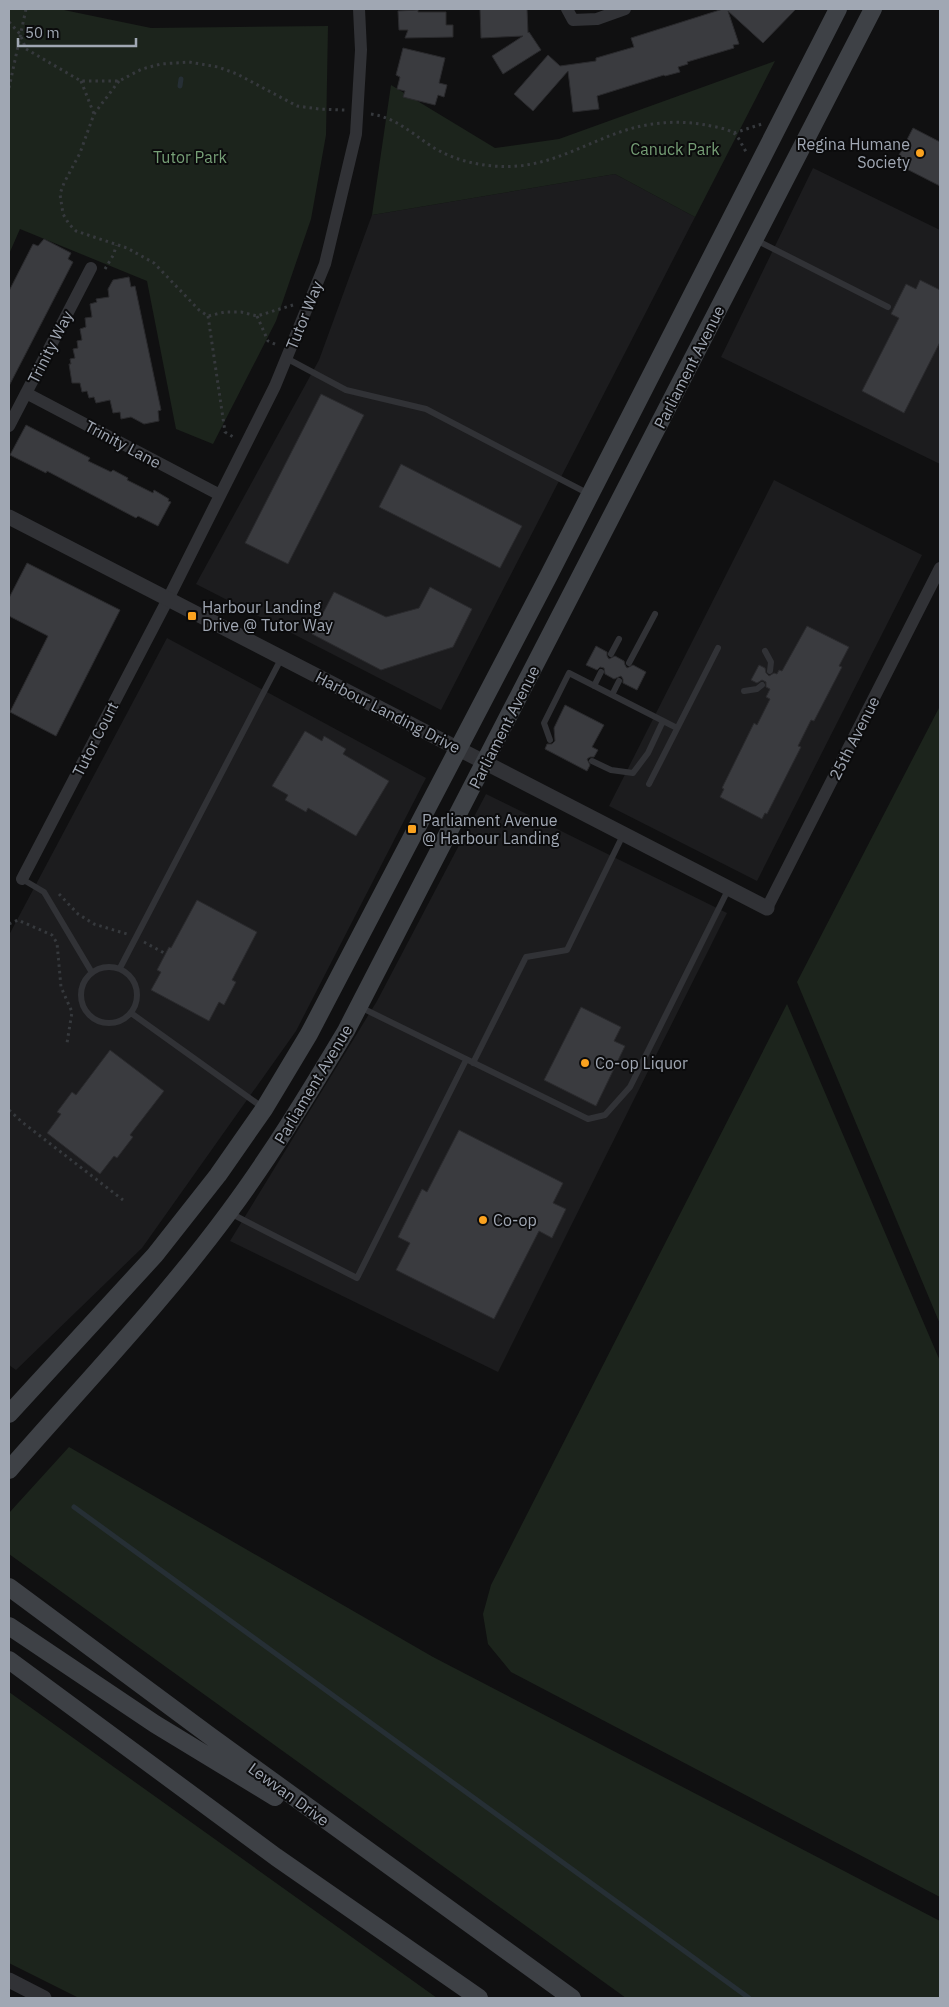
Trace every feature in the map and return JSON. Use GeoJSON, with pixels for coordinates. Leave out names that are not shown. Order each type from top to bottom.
{"type":"FeatureCollection","features":[{"type":"Feature","properties":{"kind":"main road","name":"Parliament Avenue"},"geometry":{"type":"LineString","coordinates":[[9,1414],[155,1255],[218,1175],[264,1108],[309,1034],[590,494],[838,9]]}},
{"type":"Feature","properties":{"kind":"main road","name":"Parliament Avenue"},"geometry":{"type":"LineString","coordinates":[[9,1470],[177,1278],[229,1212],[284,1134],[346,1031],[873,9]]}},
{"type":"Feature","properties":{"kind":"main road","name":"Lewvan Drive"},"geometry":{"type":"LineString","coordinates":[[9,1587],[380,1860],[572,1998]]}},
{"type":"Feature","properties":{"kind":"main road"},"geometry":{"type":"LineString","coordinates":[[9,1626],[155,1724],[380,1860]]}},
{"type":"Feature","properties":{"kind":"main road"},"geometry":{"type":"LineString","coordinates":[[9,1660],[276,1857],[479,1998]]}},
{"type":"Feature","properties":{"kind":"street","name":"Tutor Way"},"geometry":{"type":"LineString","coordinates":[[168,599],[275,386],[325,264],[356,134],[361,50],[359,9]]}},
{"type":"Feature","properties":{"kind":"street"},"geometry":{"type":"LineString","coordinates":[[567,9],[573,20],[597,19],[625,9]]}},
{"type":"Feature","properties":{"kind":"street","name":"Trinity Way"},"geometry":{"type":"LineString","coordinates":[[9,426],[91,268]]}},
{"type":"Feature","properties":{"kind":"street","name":"Trinity Lane"},"geometry":{"type":"LineString","coordinates":[[26,393],[220,495]]}},
{"type":"Feature","properties":{"kind":"street","name":"Harbour Landing Drive"},"geometry":{"type":"LineString","coordinates":[[9,517],[767,908]]}},
{"type":"Feature","properties":{"kind":"street","name":"25th Avenue"},"geometry":{"type":"LineString","coordinates":[[767,908],[940,568]]}},
{"type":"Feature","properties":{"kind":"street","name":"Tutor Court"},"geometry":{"type":"LineString","coordinates":[[22,879],[168,599]]}},
{"type":"Feature","properties":{"kind":"street"},"geometry":{"type":"LineString","coordinates":[[9,1980],[44,1998]]}},
{"type":"Feature","properties":{"kind":"lane"},"geometry":{"type":"LineString","coordinates":[[754,240],[888,307]]}},
{"type":"Feature","properties":{"kind":"lane"},"geometry":{"type":"LineString","coordinates":[[288,354],[346,390],[426,409],[590,494]]}},
{"type":"Feature","properties":{"kind":"lane"},"geometry":{"type":"LineString","coordinates":[[629,663],[655,614]]}},
{"type":"Feature","properties":{"kind":"lane"},"geometry":{"type":"LineString","coordinates":[[611,654],[619,638]]}},
{"type":"Feature","properties":{"kind":"lane"},"geometry":{"type":"LineString","coordinates":[[648,784],[718,648]]}},
{"type":"Feature","properties":{"kind":"lane"},"geometry":{"type":"LineString","coordinates":[[765,651],[771,662],[770,671]]}},
{"type":"Feature","properties":{"kind":"lane"},"geometry":{"type":"LineString","coordinates":[[120,968],[281,658]]}},
{"type":"Feature","properties":{"kind":"lane"},"geometry":{"type":"LineString","coordinates":[[594,686],[601,672]]}},
{"type":"Feature","properties":{"kind":"lane"},"geometry":{"type":"LineString","coordinates":[[550,740],[544,723],[569,673],[677,728]]}},
{"type":"Feature","properties":{"kind":"lane"},"geometry":{"type":"LineString","coordinates":[[612,696],[619,681]]}},
{"type":"Feature","properties":{"kind":"lane"},"geometry":{"type":"LineString","coordinates":[[744,691],[757,689],[762,685]]}},
{"type":"Feature","properties":{"kind":"lane"},"geometry":{"type":"LineString","coordinates":[[592,761],[611,770],[633,773],[648,753],[663,721]]}},
{"type":"Feature","properties":{"kind":"lane"},"geometry":{"type":"LineString","coordinates":[[473,1063],[526,957],[567,950],[623,834]]}},
{"type":"Feature","properties":{"kind":"lane"},"geometry":{"type":"LineString","coordinates":[[22,879],[44,892],[92,972]]}},
{"type":"Feature","properties":{"kind":"lane"},"geometry":{"type":"LineString","coordinates":[[358,1006],[588,1119],[605,1115],[630,1087],[729,888]]}},
{"type":"Feature","properties":{"kind":"lane"},"geometry":{"type":"LineString","coordinates":[[108,966],[120,968],[132,977],[137,990],[131,1013],[123,1020],[109,1024],[89,1017],[79,996],[84,979],[92,972],[108,966]]}},
{"type":"Feature","properties":{"kind":"lane"},"geometry":{"type":"LineString","coordinates":[[131,1013],[264,1108]]}},
{"type":"Feature","properties":{"kind":"lane"},"geometry":{"type":"LineString","coordinates":[[229,1212],[357,1278],[466,1060]]}},
{"type":"Feature","properties":{"kind":"path"},"geometry":{"type":"LineString","coordinates":[[9,88],[26,9]]}},
{"type":"Feature","properties":{"kind":"path"},"geometry":{"type":"LineString","coordinates":[[9,22],[20,34],[26,49],[81,81],[119,80],[142,69],[161,64],[188,62],[204,64],[236,74],[297,106],[319,109],[336,108]]}},
{"type":"Feature","properties":{"kind":"path"},"geometry":{"type":"LineString","coordinates":[[119,80],[94,114],[83,145],[60,194],[61,206],[69,224],[76,230],[134,251],[154,263],[199,310],[208,316],[225,312],[241,312],[257,316],[309,302]]}},
{"type":"Feature","properties":{"kind":"path"},"geometry":{"type":"LineString","coordinates":[[81,81],[94,114]]}},
{"type":"Feature","properties":{"kind":"path"},"geometry":{"type":"LineString","coordinates":[[384,116],[452,157],[470,162],[506,166],[524,166],[544,162],[624,130],[658,123],[693,123],[734,133],[772,120],[782,120]]}},
{"type":"Feature","properties":{"kind":"path"},"geometry":{"type":"LineString","coordinates":[[734,133],[751,160],[759,163]]}},
{"type":"Feature","properties":{"kind":"path"},"geometry":{"type":"LineString","coordinates":[[110,262],[116,245]]}},
{"type":"Feature","properties":{"kind":"path"},"geometry":{"type":"LineString","coordinates":[[208,316],[225,432],[246,444]]}},
{"type":"Feature","properties":{"kind":"path"},"geometry":{"type":"LineString","coordinates":[[257,316],[268,341],[288,354]]}},
{"type":"Feature","properties":{"kind":"path"},"geometry":{"type":"LineString","coordinates":[[44,892],[59,894],[78,914],[94,924],[116,930],[166,954]]}},
{"type":"Feature","properties":{"kind":"path"},"geometry":{"type":"LineString","coordinates":[[9,924],[18,920],[52,935],[57,943],[61,987],[72,1012],[67,1043]]}},
{"type":"Feature","properties":{"kind":"path"},"geometry":{"type":"LineString","coordinates":[[9,1110],[123,1200]]}},
{"type":"Feature","properties":{"kind":"shaded area"},"geometry":{"type":"Polygon","coordinates":[[[813,168],[940,230],[940,464],[721,357],[813,168]]]}},
{"type":"Feature","properties":{"kind":"shaded area"},"geometry":{"type":"Polygon","coordinates":[[[615,174],[695,217],[441,710],[196,584],[319,360],[372,215],[615,174]]]}},
{"type":"Feature","properties":{"kind":"shaded area"},"geometry":{"type":"Polygon","coordinates":[[[774,480],[922,555],[757,881],[609,806],[774,480]]]}},
{"type":"Feature","properties":{"kind":"shaded area"},"geometry":{"type":"Polygon","coordinates":[[[167,638],[426,778],[296,1031],[142,1248],[16,1370],[9,1365],[9,935],[167,638]]]}},
{"type":"Feature","properties":{"kind":"shaded area"},"geometry":{"type":"Polygon","coordinates":[[[486,794],[727,913],[498,1372],[230,1241],[377,1001],[486,794]]]}},
{"type":"Feature","properties":{"kind":"green space","name":"Tutor Park"},"geometry":{"type":"Polygon","coordinates":[[[9,9],[59,9],[151,28],[328,26],[326,135],[311,219],[276,321],[213,444],[176,429],[147,281],[20,229],[9,254],[9,9]]]}},
{"type":"Feature","properties":{"kind":"green space","name":"Canuck Park"},"geometry":{"type":"Polygon","coordinates":[[[775,61],[695,217],[615,174],[372,215],[391,85],[495,148],[559,139],[775,61]]]}},
{"type":"Feature","properties":{"kind":"green space"},"geometry":{"type":"Polygon","coordinates":[[[940,706],[940,1324],[797,982],[940,706]]]}},
{"type":"Feature","properties":{"kind":"green space"},"geometry":{"type":"Polygon","coordinates":[[[787,1004],[940,1361],[940,1897],[511,1672],[488,1644],[483,1614],[491,1585],[787,1004]]]}},
{"type":"Feature","properties":{"kind":"green space"},"geometry":{"type":"Polygon","coordinates":[[[69,1447],[433,1657],[940,1921],[940,1998],[626,1998],[9,1554],[9,1513],[69,1447]]]}},
{"type":"Feature","properties":{"kind":"green space"},"geometry":{"type":"Polygon","coordinates":[[[9,1692],[437,1998],[79,1998],[9,1963],[9,1692]]]}},
{"type":"Feature","properties":{"kind":"building"},"geometry":{"type":"Polygon","coordinates":[[[480,9],[527,9],[528,33],[541,50],[503,74],[492,56],[523,36],[481,38],[480,9]]]}},
{"type":"Feature","properties":{"kind":"building"},"geometry":{"type":"Polygon","coordinates":[[[723,9],[796,9],[763,43],[728,11],[739,44],[733,45],[734,48],[687,62],[688,64],[678,67],[680,72],[664,75],[597,96],[599,109],[573,112],[568,71],[533,111],[514,94],[548,55],[560,66],[596,61],[596,58],[634,47],[631,38],[723,9]]]}},
{"type":"Feature","properties":{"kind":"building"},"geometry":{"type":"Polygon","coordinates":[[[418,10],[418,12],[446,12],[446,25],[453,25],[453,37],[405,38],[408,30],[399,30],[398,11],[418,10]]]}},
{"type":"Feature","properties":{"kind":"building"},"geometry":{"type":"Polygon","coordinates":[[[403,48],[445,58],[439,83],[447,85],[444,97],[438,95],[435,105],[403,97],[405,91],[397,89],[400,77],[396,75],[403,48]]]}},
{"type":"Feature","properties":{"kind":"building","name":"Regina Humane Society"},"geometry":{"type":"Polygon","coordinates":[[[913,128],[940,142],[940,186],[895,163],[913,128]]]}},
{"type":"Feature","properties":{"kind":"building"},"geometry":{"type":"Polygon","coordinates":[[[44,239],[71,253],[68,259],[73,262],[9,386],[9,291],[33,244],[38,246],[44,239]]]}},
{"type":"Feature","properties":{"kind":"building"},"geometry":{"type":"Polygon","coordinates":[[[129,277],[131,287],[135,286],[161,410],[158,411],[159,421],[144,424],[131,417],[121,419],[120,412],[113,413],[110,400],[96,403],[94,397],[89,398],[87,391],[82,392],[80,383],[72,383],[69,364],[71,364],[70,359],[75,358],[73,349],[78,348],[77,341],[82,340],[80,329],[86,327],[85,318],[92,317],[90,304],[97,302],[96,299],[109,297],[108,289],[113,280],[129,277]]]}},
{"type":"Feature","properties":{"kind":"building"},"geometry":{"type":"Polygon","coordinates":[[[920,280],[940,290],[940,342],[904,413],[862,391],[899,318],[891,314],[906,284],[916,289],[920,280]]]}},
{"type":"Feature","properties":{"kind":"building"},"geometry":{"type":"Polygon","coordinates":[[[321,394],[364,415],[288,564],[245,543],[321,394]]]}},
{"type":"Feature","properties":{"kind":"building"},"geometry":{"type":"Polygon","coordinates":[[[26,425],[90,458],[88,461],[111,472],[113,470],[128,478],[127,480],[153,493],[154,490],[169,499],[168,501],[171,502],[158,526],[138,516],[136,518],[47,471],[46,473],[10,455],[26,425]]]}},
{"type":"Feature","properties":{"kind":"building"},"geometry":{"type":"Polygon","coordinates":[[[401,464],[522,526],[500,568],[379,507],[401,464]]]}},
{"type":"Feature","properties":{"kind":"building"},"geometry":{"type":"Polygon","coordinates":[[[27,563],[120,610],[56,736],[10,712],[48,636],[9,616],[9,598],[27,563]]]}},
{"type":"Feature","properties":{"kind":"building"},"geometry":{"type":"Polygon","coordinates":[[[430,587],[472,609],[453,647],[381,670],[312,634],[334,592],[386,617],[419,608],[430,587]]]}},
{"type":"Feature","properties":{"kind":"building"},"geometry":{"type":"Polygon","coordinates":[[[807,626],[849,647],[839,666],[842,667],[814,721],[811,720],[798,746],[801,747],[767,814],[765,813],[762,819],[720,797],[724,789],[722,788],[754,723],[757,725],[770,699],[766,697],[770,689],[766,687],[766,682],[762,680],[757,683],[751,680],[759,665],[765,668],[769,676],[774,673],[777,674],[779,670],[782,671],[807,626]]]}},
{"type":"Feature","properties":{"kind":"building"},"geometry":{"type":"Polygon","coordinates":[[[596,646],[607,652],[609,659],[615,656],[624,661],[627,668],[633,665],[646,672],[637,690],[623,683],[621,676],[614,679],[605,674],[604,668],[600,667],[597,670],[586,665],[596,646]]]}},
{"type":"Feature","properties":{"kind":"building"},"geometry":{"type":"Polygon","coordinates":[[[565,705],[604,725],[592,747],[598,750],[594,757],[587,759],[590,765],[587,771],[545,749],[547,744],[552,744],[555,741],[554,728],[565,705]]]}},
{"type":"Feature","properties":{"kind":"building"},"geometry":{"type":"Polygon","coordinates":[[[305,731],[322,741],[324,736],[346,749],[343,754],[389,781],[356,836],[308,808],[306,812],[285,800],[288,795],[272,786],[305,731]]]}},
{"type":"Feature","properties":{"kind":"building"},"geometry":{"type":"Polygon","coordinates":[[[197,900],[257,932],[232,980],[236,982],[224,1005],[219,1002],[209,1021],[151,990],[161,972],[157,970],[197,900]]]}},
{"type":"Feature","properties":{"kind":"building","name":"Co-op Liquor"},"geometry":{"type":"Polygon","coordinates":[[[581,1007],[621,1027],[614,1041],[625,1046],[596,1106],[544,1080],[581,1007]]]}},
{"type":"Feature","properties":{"kind":"building"},"geometry":{"type":"Polygon","coordinates":[[[110,1050],[164,1091],[130,1135],[133,1137],[117,1158],[114,1156],[100,1174],[47,1133],[61,1114],[57,1112],[72,1092],[76,1095],[110,1050]]]}},
{"type":"Feature","properties":{"kind":"building","name":"Co-op"},"geometry":{"type":"Polygon","coordinates":[[[459,1130],[563,1183],[553,1203],[566,1209],[552,1238],[539,1231],[494,1319],[396,1270],[410,1243],[398,1237],[422,1189],[427,1192],[459,1130]]]}},
{"type":"Feature","properties":{"kind":"waterway"},"geometry":{"type":"LineString","coordinates":[[180,86],[181,79]]}},
{"type":"Feature","properties":{"kind":"waterway"},"geometry":{"type":"LineString","coordinates":[[74,1507],[749,1998]]}},
{"type":"Feature","properties":{"kind":"place","name":"Regina Humane Society"},"geometry":{"type":"Point","coordinates":[920,153]}},
{"type":"Feature","properties":{"kind":"place","name":"Harbour Landing Drive @ Tutor Way"},"geometry":{"type":"Point","coordinates":[192,616]}},
{"type":"Feature","properties":{"kind":"place","name":"Parliament Avenue @ Harbour Landing"},"geometry":{"type":"Point","coordinates":[412,829]}},
{"type":"Feature","properties":{"kind":"place","name":"Co-op Liquor"},"geometry":{"type":"Point","coordinates":[585,1063]}},
{"type":"Feature","properties":{"kind":"place","name":"Co-op"},"geometry":{"type":"Point","coordinates":[483,1220]}}]}
